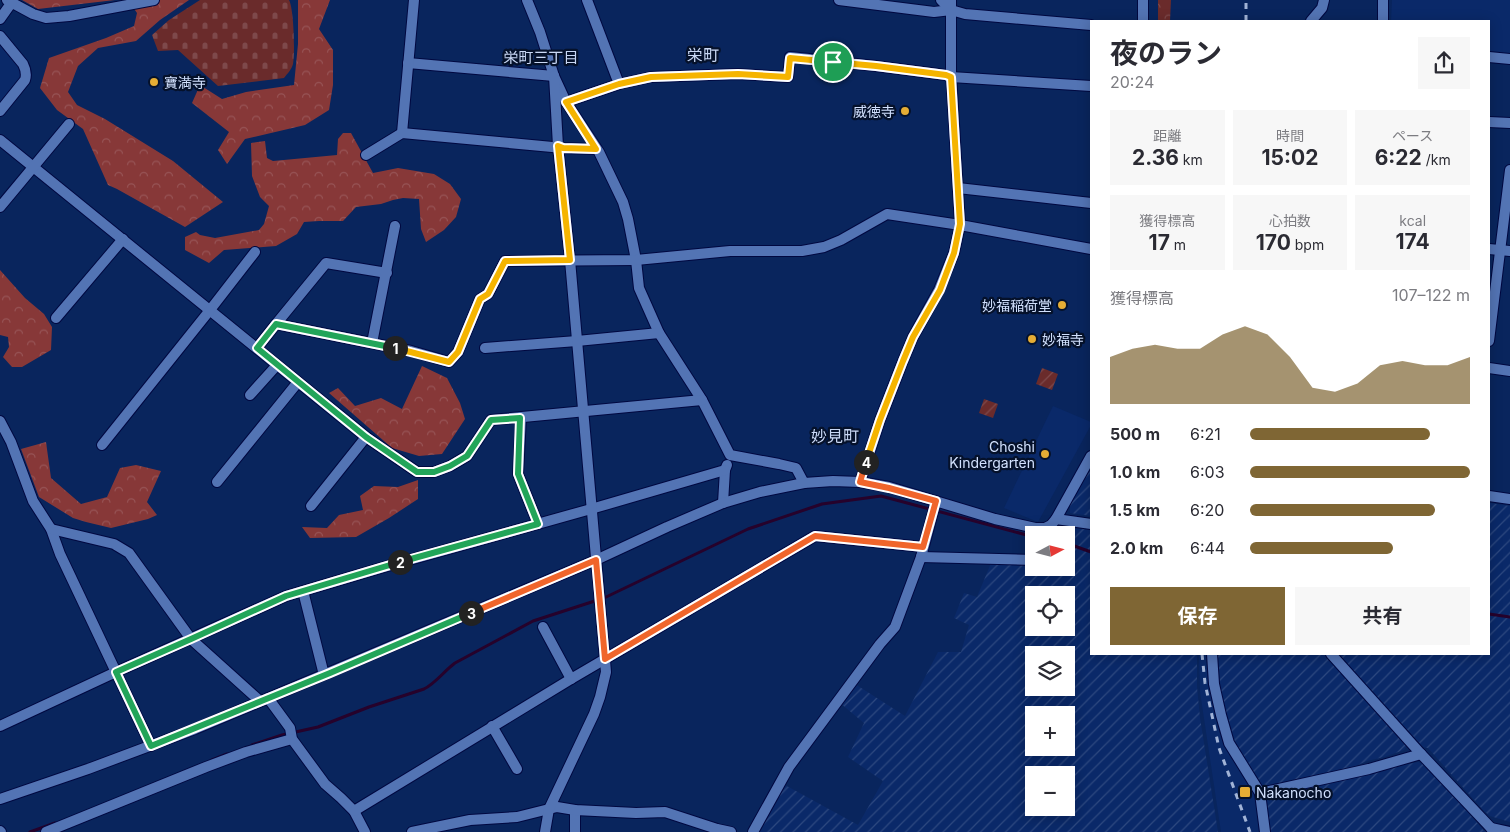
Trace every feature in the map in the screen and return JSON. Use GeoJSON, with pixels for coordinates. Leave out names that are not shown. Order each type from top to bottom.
{"type":"FeatureCollection","features":[{"type":"Feature","properties":{"kind":"street"},"geometry":{"type":"LineString","coordinates":[[0,19],[10,1],[34,14],[46,18],[69,16],[154,0]]}},
{"type":"Feature","properties":{"kind":"street"},"geometry":{"type":"LineString","coordinates":[[402,133],[414,0]]}},
{"type":"Feature","properties":{"kind":"street"},"geometry":{"type":"LineString","coordinates":[[527,0],[540,32],[554,76],[566,102],[599,152],[623,202],[636,260],[639,288],[659,333],[702,400],[730,455],[725,470],[723,503]]}},
{"type":"Feature","properties":{"kind":"street"},"geometry":{"type":"LineString","coordinates":[[587,0],[619,84]]}},
{"type":"Feature","properties":{"kind":"street"},"geometry":{"type":"LineString","coordinates":[[839,0],[934,12],[951,5]]}},
{"type":"Feature","properties":{"kind":"street"},"geometry":{"type":"LineString","coordinates":[[941,0],[965,14],[1090,26]]}},
{"type":"Feature","properties":{"kind":"street"},"geometry":{"type":"LineString","coordinates":[[1143,0],[1143,20]]}},
{"type":"Feature","properties":{"kind":"street"},"geometry":{"type":"LineString","coordinates":[[1312,20],[1322,8],[1324,0]]}},
{"type":"Feature","properties":{"kind":"street"},"geometry":{"type":"LineString","coordinates":[[1383,0],[1383,20]]}},
{"type":"Feature","properties":{"kind":"street"},"geometry":{"type":"LineString","coordinates":[[860,482],[880,420],[913,337],[940,290],[954,253],[960,224],[951,77],[951,5]]}},
{"type":"Feature","properties":{"kind":"street"},"geometry":{"type":"LineString","coordinates":[[0,36],[26,69],[24,80],[0,111]]}},
{"type":"Feature","properties":{"kind":"street"},"geometry":{"type":"LineString","coordinates":[[1490,57],[1510,59]]}},
{"type":"Feature","properties":{"kind":"street"},"geometry":{"type":"LineString","coordinates":[[566,102],[619,84],[651,77],[738,74],[788,77],[790,58],[876,66],[951,77],[1090,86]]}},
{"type":"Feature","properties":{"kind":"street"},"geometry":{"type":"LineString","coordinates":[[408,63],[554,76]]}},
{"type":"Feature","properties":{"kind":"street"},"geometry":{"type":"LineString","coordinates":[[545,832],[549,809],[597,706],[606,672],[570,260],[558,146],[554,76]]}},
{"type":"Feature","properties":{"kind":"street"},"geometry":{"type":"LineString","coordinates":[[1490,122],[1510,123]]}},
{"type":"Feature","properties":{"kind":"street"},"geometry":{"type":"LineString","coordinates":[[0,206],[69,124]]}},
{"type":"Feature","properties":{"kind":"street"},"geometry":{"type":"LineString","coordinates":[[366,154],[402,133],[558,146],[563,148],[596,149]]}},
{"type":"Feature","properties":{"kind":"street"},"geometry":{"type":"LineString","coordinates":[[0,140],[366,437],[417,472],[434,472],[450,466],[467,456],[491,420],[702,400]]}},
{"type":"Feature","properties":{"kind":"street"},"geometry":{"type":"LineString","coordinates":[[1490,336],[1505,251],[1510,170]]}},
{"type":"Feature","properties":{"kind":"street"},"geometry":{"type":"LineString","coordinates":[[958,188],[1090,203]]}},
{"type":"Feature","properties":{"kind":"street"},"geometry":{"type":"LineString","coordinates":[[276,324],[411,351],[449,362],[458,352],[480,299],[488,294],[505,261],[636,260],[730,251],[802,251],[824,247],[841,240],[887,214],[960,224],[1090,249]]}},
{"type":"Feature","properties":{"kind":"street"},"geometry":{"type":"LineString","coordinates":[[372,343],[395,226]]}},
{"type":"Feature","properties":{"kind":"street"},"geometry":{"type":"LineString","coordinates":[[56,318],[123,239]]}},
{"type":"Feature","properties":{"kind":"street"},"geometry":{"type":"LineString","coordinates":[[1490,249],[1505,251]]}},
{"type":"Feature","properties":{"kind":"street"},"geometry":{"type":"LineString","coordinates":[[102,445],[254,252]]}},
{"type":"Feature","properties":{"kind":"street"},"geometry":{"type":"LineString","coordinates":[[257,348],[326,263],[387,273]]}},
{"type":"Feature","properties":{"kind":"street"},"geometry":{"type":"LineString","coordinates":[[485,348],[659,333]]}},
{"type":"Feature","properties":{"kind":"street"},"geometry":{"type":"LineString","coordinates":[[250,395],[278,365]]}},
{"type":"Feature","properties":{"kind":"street"},"geometry":{"type":"LineString","coordinates":[[1490,368],[1510,371]]}},
{"type":"Feature","properties":{"kind":"street"},"geometry":{"type":"LineString","coordinates":[[217,482],[298,382]]}},
{"type":"Feature","properties":{"kind":"street"},"geometry":{"type":"LineString","coordinates":[[520,418],[518,474],[538,524]]}},
{"type":"Feature","properties":{"kind":"street"},"geometry":{"type":"LineString","coordinates":[[0,421],[11,442],[32,502],[51,528],[60,554],[151,746]]}},
{"type":"Feature","properties":{"kind":"street"},"geometry":{"type":"LineString","coordinates":[[311,506],[366,437]]}},
{"type":"Feature","properties":{"kind":"street"},"geometry":{"type":"LineString","coordinates":[[730,455],[796,468],[804,482]]}},
{"type":"Feature","properties":{"kind":"street"},"geometry":{"type":"LineString","coordinates":[[1053,526],[1090,458]]}},
{"type":"Feature","properties":{"kind":"street"},"geometry":{"type":"LineString","coordinates":[[0,726],[286,596],[725,470]]}},
{"type":"Feature","properties":{"kind":"street"},"geometry":{"type":"LineString","coordinates":[[0,799],[195,729],[596,560],[723,503],[760,492],[804,482],[860,482],[889,488],[995,519],[1026,526]]}},
{"type":"Feature","properties":{"kind":"street"},"geometry":{"type":"LineString","coordinates":[[1490,496],[1510,499]]}},
{"type":"Feature","properties":{"kind":"street"},"geometry":{"type":"LineString","coordinates":[[753,832],[789,767],[874,652],[895,627],[922,552],[936,501]]}},
{"type":"Feature","properties":{"kind":"street"},"geometry":{"type":"LineString","coordinates":[[1053,526],[1090,524]]}},
{"type":"Feature","properties":{"kind":"street"},"geometry":{"type":"LineString","coordinates":[[51,528],[114,544],[130,552],[191,639],[264,699],[290,728],[292,739],[325,784],[354,811],[365,832]]}},
{"type":"Feature","properties":{"kind":"street"},"geometry":{"type":"LineString","coordinates":[[354,811],[492,726],[815,536],[922,552],[1025,559]]}},
{"type":"Feature","properties":{"kind":"street"},"geometry":{"type":"LineString","coordinates":[[303,591],[324,675]]}},
{"type":"Feature","properties":{"kind":"street"},"geometry":{"type":"LineString","coordinates":[[542,627],[571,679]]}},
{"type":"Feature","properties":{"kind":"street"},"geometry":{"type":"LineString","coordinates":[[1212,655],[1214,684],[1229,743],[1260,793],[1265,832]]}},
{"type":"Feature","properties":{"kind":"street"},"geometry":{"type":"LineString","coordinates":[[1332,655],[1492,830],[1510,832]]}},
{"type":"Feature","properties":{"kind":"street"},"geometry":{"type":"LineString","coordinates":[[492,726],[517,769]]}},
{"type":"Feature","properties":{"kind":"street"},"geometry":{"type":"LineString","coordinates":[[46,832],[230,758],[292,739]]}},
{"type":"Feature","properties":{"kind":"street"},"geometry":{"type":"LineString","coordinates":[[1260,793],[1369,769],[1421,754]]}},
{"type":"Feature","properties":{"kind":"street"},"geometry":{"type":"LineString","coordinates":[[412,832],[470,820],[517,817],[557,808],[665,812],[731,832]]}},
{"type":"Feature","properties":{"kind":"street"},"geometry":{"type":"LineString","coordinates":[[575,810],[575,832]]}},
{"type":"Feature","properties":{"kind":"shaded area"},"geometry":{"type":"Polygon","coordinates":[[[1392,0],[1510,0],[1510,56],[1490,54],[1490,20],[1391,20],[1392,0]]]}},
{"type":"Feature","properties":{"kind":"shaded area"},"geometry":{"type":"Polygon","coordinates":[[[0,42],[19,65],[22,76],[0,104],[0,42]]]}},
{"type":"Feature","properties":{"kind":"shaded area"},"geometry":{"type":"Polygon","coordinates":[[[1053,406],[1090,422],[1090,427],[1038,522],[1004,508],[1053,406]]]}},
{"type":"Feature","properties":{"kind":"shaded area"},"geometry":{"type":"Polygon","coordinates":[[[1090,469],[1090,516],[1070,513],[1070,503],[1090,469]]]}},
{"type":"Feature","properties":{"kind":"shaded area"},"geometry":{"type":"Polygon","coordinates":[[[1490,503],[1510,506],[1510,822],[1490,816],[1484,811],[1428,748],[1423,747],[1338,655],[1490,655],[1490,503]]]}},
{"type":"Feature","properties":{"kind":"shaded area"},"geometry":{"type":"Polygon","coordinates":[[[1090,527],[1090,655],[1197,655],[1197,687],[1200,718],[1218,832],[759,832],[771,806],[785,785],[858,825],[883,781],[848,757],[864,723],[840,703],[855,684],[905,716],[938,652],[961,652],[969,625],[954,618],[964,593],[977,597],[991,563],[1025,564],[1025,576],[1075,576],[1075,529],[1090,527]]]}},
{"type":"Feature","properties":{"kind":"shaded area"},"geometry":{"type":"Polygon","coordinates":[[[1199,655],[1207,655],[1210,685],[1255,792],[1262,832],[1221,832],[1200,692],[1199,655]]]}},
{"type":"Feature","properties":{"kind":"shaded area"},"geometry":{"type":"Polygon","coordinates":[[[1217,655],[1325,655],[1406,743],[1406,747],[1404,750],[1351,768],[1264,787],[1260,785],[1236,745],[1226,719],[1217,655]]]}},
{"type":"Feature","properties":{"kind":"shaded area"},"geometry":{"type":"Polygon","coordinates":[[[1418,762],[1428,766],[1485,832],[1269,832],[1265,799],[1267,795],[1418,762]]]}},
{"type":"Feature","properties":{"kind":"green space"},"geometry":{"type":"Polygon","coordinates":[[[22,0],[115,0],[38,9],[22,0]]]}},
{"type":"Feature","properties":{"kind":"green space"},"geometry":{"type":"Polygon","coordinates":[[[128,0],[189,0],[160,20],[136,41],[98,48],[78,66],[68,92],[77,105],[105,119],[173,161],[223,202],[185,227],[108,185],[83,129],[57,110],[40,88],[49,58],[134,26],[137,13],[128,0]]]}},
{"type":"Feature","properties":{"kind":"green space"},"geometry":{"type":"Polygon","coordinates":[[[200,0],[289,0],[293,21],[294,58],[292,68],[284,78],[218,86],[178,50],[158,51],[152,35],[169,20],[200,0]]]}},
{"type":"Feature","properties":{"kind":"green space"},"geometry":{"type":"Polygon","coordinates":[[[298,0],[330,0],[319,29],[333,50],[333,85],[329,110],[305,125],[245,139],[227,164],[218,150],[229,132],[192,103],[200,85],[222,99],[246,92],[294,85],[298,44],[298,0]]]}},
{"type":"Feature","properties":{"kind":"green space"},"geometry":{"type":"Polygon","coordinates":[[[1158,0],[1171,0],[1170,20],[1158,20],[1158,0]]]}},
{"type":"Feature","properties":{"kind":"green space"},"geometry":{"type":"Polygon","coordinates":[[[343,133],[351,133],[373,173],[398,168],[434,174],[450,184],[461,199],[456,217],[444,230],[426,242],[421,229],[419,199],[403,198],[381,204],[356,207],[343,221],[304,222],[297,234],[276,246],[224,250],[209,263],[185,250],[185,237],[196,232],[200,235],[215,238],[259,230],[264,224],[269,206],[260,197],[252,176],[251,143],[265,141],[267,158],[273,161],[337,155],[338,139],[343,133]]]}},
{"type":"Feature","properties":{"kind":"green space"},"geometry":{"type":"Polygon","coordinates":[[[0,270],[25,298],[44,314],[52,327],[51,350],[22,367],[12,367],[3,357],[9,347],[8,337],[0,335],[0,270]]]}},
{"type":"Feature","properties":{"kind":"green space"},"geometry":{"type":"Polygon","coordinates":[[[422,366],[447,378],[460,403],[465,419],[442,454],[419,456],[392,448],[329,393],[338,388],[355,406],[381,398],[402,409],[422,366]]]}},
{"type":"Feature","properties":{"kind":"green space"},"geometry":{"type":"Polygon","coordinates":[[[1042,368],[1058,374],[1052,390],[1036,384],[1042,368]]]}},
{"type":"Feature","properties":{"kind":"green space"},"geometry":{"type":"Polygon","coordinates":[[[984,399],[998,404],[993,418],[979,413],[984,399]]]}},
{"type":"Feature","properties":{"kind":"green space"},"geometry":{"type":"Polygon","coordinates":[[[46,442],[51,478],[81,504],[107,497],[120,468],[136,465],[161,471],[147,502],[157,515],[111,528],[73,518],[39,497],[21,449],[46,442]]]}},
{"type":"Feature","properties":{"kind":"green space"},"geometry":{"type":"Polygon","coordinates":[[[418,480],[418,499],[356,537],[310,538],[302,527],[327,528],[339,515],[363,510],[360,496],[374,486],[398,487],[418,480]]]}},
{"type":"Feature","properties":{"kind":"waterway"},"geometry":{"type":"LineString","coordinates":[[252,745],[282,735],[318,727],[369,707],[424,689],[455,663],[533,621],[604,598],[748,529],[822,504],[881,496],[1025,535]]}},
{"type":"Feature","properties":{"kind":"waterway"},"geometry":{"type":"LineString","coordinates":[[1075,546],[1090,552]]}},
{"type":"Feature","properties":{"kind":"waterway"},"geometry":{"type":"LineString","coordinates":[[1490,614],[1510,617]]}},
{"type":"Feature","properties":{"kind":"waterway"},"geometry":{"type":"LineString","coordinates":[[212,760],[227,754]]}},
{"type":"Feature","properties":{"kind":"waterway"},"geometry":{"type":"LineString","coordinates":[[30,832],[55,823]]}},
{"type":"Feature","properties":{"kind":"railway"},"geometry":{"type":"LineString","coordinates":[[1246,0],[1246,20]]}},
{"type":"Feature","properties":{"kind":"railway"},"geometry":{"type":"LineString","coordinates":[[1202,655],[1205,683],[1219,748],[1250,832]]}},
{"type":"Feature","properties":{"kind":"place","name":"寶満寺"},"geometry":{"type":"Point","coordinates":[154,82]}},
{"type":"Feature","properties":{"kind":"place","name":"威徳寺"},"geometry":{"type":"Point","coordinates":[905,111]}},
{"type":"Feature","properties":{"kind":"place","name":"妙福稲荷堂"},"geometry":{"type":"Point","coordinates":[1062,305]}},
{"type":"Feature","properties":{"kind":"place","name":"妙福寺"},"geometry":{"type":"Point","coordinates":[1032,339]}},
{"type":"Feature","properties":{"kind":"place","name":"Choshi Kindergarten"},"geometry":{"type":"Point","coordinates":[1045,454]}},
{"type":"Feature","properties":{"kind":"place","name":"Nakanocho"},"geometry":{"type":"Point","coordinates":[1245,792]}},
{"type":"Feature","properties":{"kind":"district","name":"栄町"},"geometry":{"type":"Point","coordinates":[703,55]}},
{"type":"Feature","properties":{"kind":"district","name":"栄町三丁目"},"geometry":{"type":"Point","coordinates":[541,57]}},
{"type":"Feature","properties":{"kind":"district","name":"妙見町"},"geometry":{"type":"Point","coordinates":[835,436]}},
{"type":"Feature","properties":{"kind":"route"},"geometry":{"type":"LineString","coordinates":[[790,58],[833,62],[951,77],[960,224],[954,253],[940,290],[913,337],[903,361],[880,420],[860,482],[936,501],[923,547],[815,536],[605,659],[596,560],[330,673],[151,746],[116,672],[286,596],[538,524],[518,474],[520,418],[491,420],[467,456],[450,466],[434,472],[417,472],[366,437],[257,348],[276,324],[411,351],[449,362],[458,352],[480,299],[488,294],[505,261],[570,260],[558,146],[563,148],[596,149],[566,102],[619,84],[651,77],[738,74],[788,77],[790,58]]}}]}
